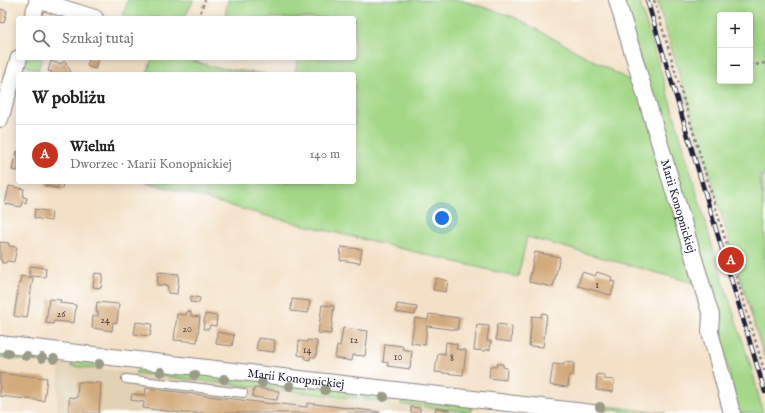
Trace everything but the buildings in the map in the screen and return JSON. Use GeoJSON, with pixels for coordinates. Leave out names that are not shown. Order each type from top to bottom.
{"type":"FeatureCollection","features":[{"type":"Feature","properties":{"kind":"street"},"geometry":{"type":"LineString","coordinates":[[33,16],[38,0],[89,16]]}},
{"type":"Feature","properties":{"kind":"street","name":"Marii Konopnickiej"},"geometry":{"type":"LineString","coordinates":[[617,0],[710,309],[710,332],[732,413]]}},
{"type":"Feature","properties":{"kind":"street"},"geometry":{"type":"LineString","coordinates":[[0,119],[18,60]]}},
{"type":"Feature","properties":{"kind":"street","name":"Marii Konopnickiej"},"geometry":{"type":"LineString","coordinates":[[0,344],[593,413]]}},
{"type":"Feature","properties":{"kind":"lane"},"geometry":{"type":"LineString","coordinates":[[126,379],[243,393]]}},
{"type":"Feature","properties":{"kind":"path"},"geometry":{"type":"LineString","coordinates":[[199,16],[205,0]]}},
{"type":"Feature","properties":{"kind":"path"},"geometry":{"type":"LineString","coordinates":[[654,0],[765,373]]}},
{"type":"Feature","properties":{"kind":"path"},"geometry":{"type":"LineString","coordinates":[[753,65],[765,63]]}},
{"type":"Feature","properties":{"kind":"shaded area"},"geometry":{"type":"Polygon","coordinates":[[[760,175],[765,177],[765,220],[760,175]]]}},
{"type":"Feature","properties":{"kind":"shaded area"},"geometry":{"type":"Polygon","coordinates":[[[59,364],[401,404],[478,413],[57,413],[59,364]]]}},
{"type":"Feature","properties":{"kind":"green space"},"geometry":{"type":"Polygon","coordinates":[[[128,0],[194,0],[185,16],[123,16],[128,0]]]}},
{"type":"Feature","properties":{"kind":"green space"},"geometry":{"type":"Polygon","coordinates":[[[228,0],[461,0],[514,17],[638,85],[694,283],[527,237],[518,277],[267,216],[153,184],[356,184],[356,72],[295,72],[298,60],[356,60],[356,16],[225,16],[228,0]]]}},
{"type":"Feature","properties":{"kind":"green space"},"geometry":{"type":"Polygon","coordinates":[[[622,0],[639,0],[716,259],[751,367],[763,413],[738,413],[719,328],[622,0]]]}},
{"type":"Feature","properties":{"kind":"green space"},"geometry":{"type":"Polygon","coordinates":[[[657,0],[765,0],[765,177],[760,175],[765,220],[765,360],[657,0]]]}},
{"type":"Feature","properties":{"kind":"green space"},"geometry":{"type":"Polygon","coordinates":[[[24,60],[41,60],[38,70],[23,65],[24,60]]]}},
{"type":"Feature","properties":{"kind":"green space"},"geometry":{"type":"Polygon","coordinates":[[[151,60],[190,60],[213,67],[250,72],[148,72],[151,60]]]}},
{"type":"Feature","properties":{"kind":"green space"},"geometry":{"type":"Polygon","coordinates":[[[0,349],[57,359],[59,364],[0,357],[0,349]]]}},
{"type":"Feature","properties":{"kind":"green space"},"geometry":{"type":"Polygon","coordinates":[[[71,361],[100,363],[100,369],[71,366],[71,361]]]}},
{"type":"Feature","properties":{"kind":"green space"},"geometry":{"type":"Polygon","coordinates":[[[142,367],[388,396],[388,402],[135,373],[142,367]]]}},
{"type":"Feature","properties":{"kind":"green space"},"geometry":{"type":"Polygon","coordinates":[[[402,398],[472,407],[471,412],[401,404],[402,398]]]}},
{"type":"Feature","properties":{"kind":"green space"},"geometry":{"type":"Polygon","coordinates":[[[597,405],[665,413],[638,413],[598,408],[597,405]]]}},
{"type":"Feature","properties":{"kind":"railway"},"geometry":{"type":"LineString","coordinates":[[647,0],[765,392]]}},
{"type":"Feature","properties":{"kind":"place","name":"Wieluń"},"geometry":{"type":"Point","coordinates":[731,260]}}]}
